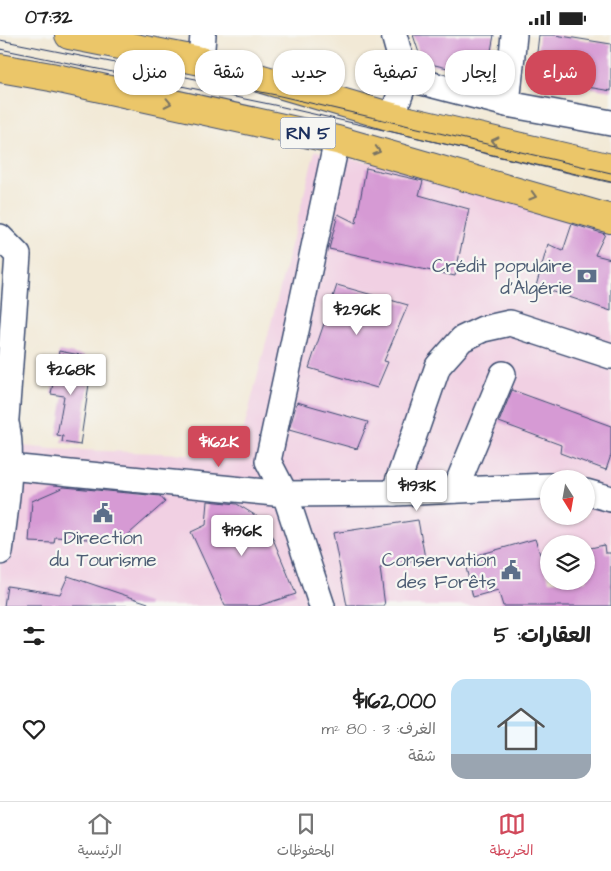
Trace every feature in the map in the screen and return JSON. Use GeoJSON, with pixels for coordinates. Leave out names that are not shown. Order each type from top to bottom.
{"type":"FeatureCollection","features":[{"type":"Feature","properties":{"kind":"main road","name":"RN 5"},"geometry":{"type":"LineString","coordinates":[[70,35],[202,48],[392,117],[611,168]]}},
{"type":"Feature","properties":{"kind":"main road","name":"RN 5"},"geometry":{"type":"LineString","coordinates":[[0,68],[51,77],[337,140],[611,219]]}},
{"type":"Feature","properties":{"kind":"street"},"geometry":{"type":"LineString","coordinates":[[394,35],[398,50]]}},
{"type":"Feature","properties":{"kind":"street"},"geometry":{"type":"LineString","coordinates":[[507,104],[514,35]]}},
{"type":"Feature","properties":{"kind":"street"},"geometry":{"type":"LineString","coordinates":[[435,85],[507,104],[611,123]]}},
{"type":"Feature","properties":{"kind":"street"},"geometry":{"type":"LineString","coordinates":[[392,117],[400,95]]}},
{"type":"Feature","properties":{"kind":"street"},"geometry":{"type":"LineString","coordinates":[[322,606],[284,494],[268,461],[337,140]]}},
{"type":"Feature","properties":{"kind":"street"},"geometry":{"type":"LineString","coordinates":[[0,237],[18,255],[3,413],[9,467],[0,551]]}},
{"type":"Feature","properties":{"kind":"street"},"geometry":{"type":"LineString","coordinates":[[394,493],[438,366],[462,339],[483,329],[510,323],[611,357]]}},
{"type":"Feature","properties":{"kind":"street"},"geometry":{"type":"LineString","coordinates":[[455,490],[503,374]]}},
{"type":"Feature","properties":{"kind":"street"},"geometry":{"type":"LineString","coordinates":[[9,467],[284,494],[394,493],[540,486]]}},
{"type":"Feature","properties":{"kind":"street"},"geometry":{"type":"LineString","coordinates":[[595,495],[611,499]]}},
{"type":"Feature","properties":{"kind":"shaded area"},"geometry":{"type":"Polygon","coordinates":[[[315,151],[509,191],[611,223],[611,606],[0,606],[0,444],[53,449],[237,456],[315,151]]]}},
{"type":"Feature","properties":{"kind":"building"},"geometry":{"type":"Polygon","coordinates":[[[413,35],[494,35],[491,50],[445,50],[445,67],[435,65],[435,50],[418,50],[413,35]]]}},
{"type":"Feature","properties":{"kind":"building"},"geometry":{"type":"Polygon","coordinates":[[[539,35],[555,35],[611,44],[611,91],[596,88],[596,50],[537,50],[539,35]]]}},
{"type":"Feature","properties":{"kind":"building"},"geometry":{"type":"Polygon","coordinates":[[[366,168],[423,181],[419,195],[469,209],[455,276],[329,249],[338,214],[356,223],[366,168]]]}},
{"type":"Feature","properties":{"kind":"building"},"geometry":{"type":"Polygon","coordinates":[[[572,224],[605,234],[595,255],[611,259],[611,311],[536,286],[548,244],[563,251],[572,224]]]}},
{"type":"Feature","properties":{"kind":"building"},"geometry":{"type":"Polygon","coordinates":[[[337,285],[408,305],[384,361],[388,362],[377,388],[309,368],[337,285]]]}},
{"type":"Feature","properties":{"kind":"building"},"geometry":{"type":"Polygon","coordinates":[[[59,351],[85,356],[80,382],[89,384],[80,445],[62,442],[63,436],[57,435],[64,396],[51,394],[59,351]]]}},
{"type":"Feature","properties":{"kind":"building"},"geometry":{"type":"Polygon","coordinates":[[[512,390],[611,426],[611,455],[606,470],[560,453],[561,445],[499,422],[512,390]]]}},
{"type":"Feature","properties":{"kind":"building"},"geometry":{"type":"Polygon","coordinates":[[[297,402],[368,422],[357,449],[289,430],[297,402]]]}},
{"type":"Feature","properties":{"kind":"building"},"geometry":{"type":"Polygon","coordinates":[[[64,487],[160,496],[165,502],[121,541],[55,537],[54,543],[29,542],[32,501],[64,487]]]}},
{"type":"Feature","properties":{"kind":"building"},"geometry":{"type":"Polygon","coordinates":[[[208,501],[237,504],[266,522],[296,594],[258,606],[225,606],[191,532],[206,525],[208,501]]]}},
{"type":"Feature","properties":{"kind":"building"},"geometry":{"type":"Polygon","coordinates":[[[418,520],[425,558],[380,568],[385,606],[347,606],[333,533],[418,520]]]}},
{"type":"Feature","properties":{"kind":"building"},"geometry":{"type":"Polygon","coordinates":[[[535,539],[540,554],[540,590],[595,590],[595,547],[604,545],[605,553],[611,553],[611,606],[503,606],[498,590],[473,597],[464,559],[535,539]]]}},
{"type":"Feature","properties":{"kind":"building"},"geometry":{"type":"Polygon","coordinates":[[[68,576],[148,603],[148,606],[4,606],[7,586],[60,594],[68,576]]]}},
{"type":"Feature","properties":{"kind":"tram line"},"geometry":{"type":"LineString","coordinates":[[0,40],[276,95],[611,173]]}},
{"type":"Feature","properties":{"kind":"tram line"},"geometry":{"type":"LineString","coordinates":[[0,49],[274,105],[611,182]]}},
{"type":"Feature","properties":{"kind":"place","name":"Crédit populaire d'Algérie"},"geometry":{"type":"Point","coordinates":[587,276]}},
{"type":"Feature","properties":{"kind":"place","name":"Direction du Tourisme"},"geometry":{"type":"Point","coordinates":[103,513]}},
{"type":"Feature","properties":{"kind":"place","name":"Conservation des Forêts"},"geometry":{"type":"Point","coordinates":[511,570]}}]}
